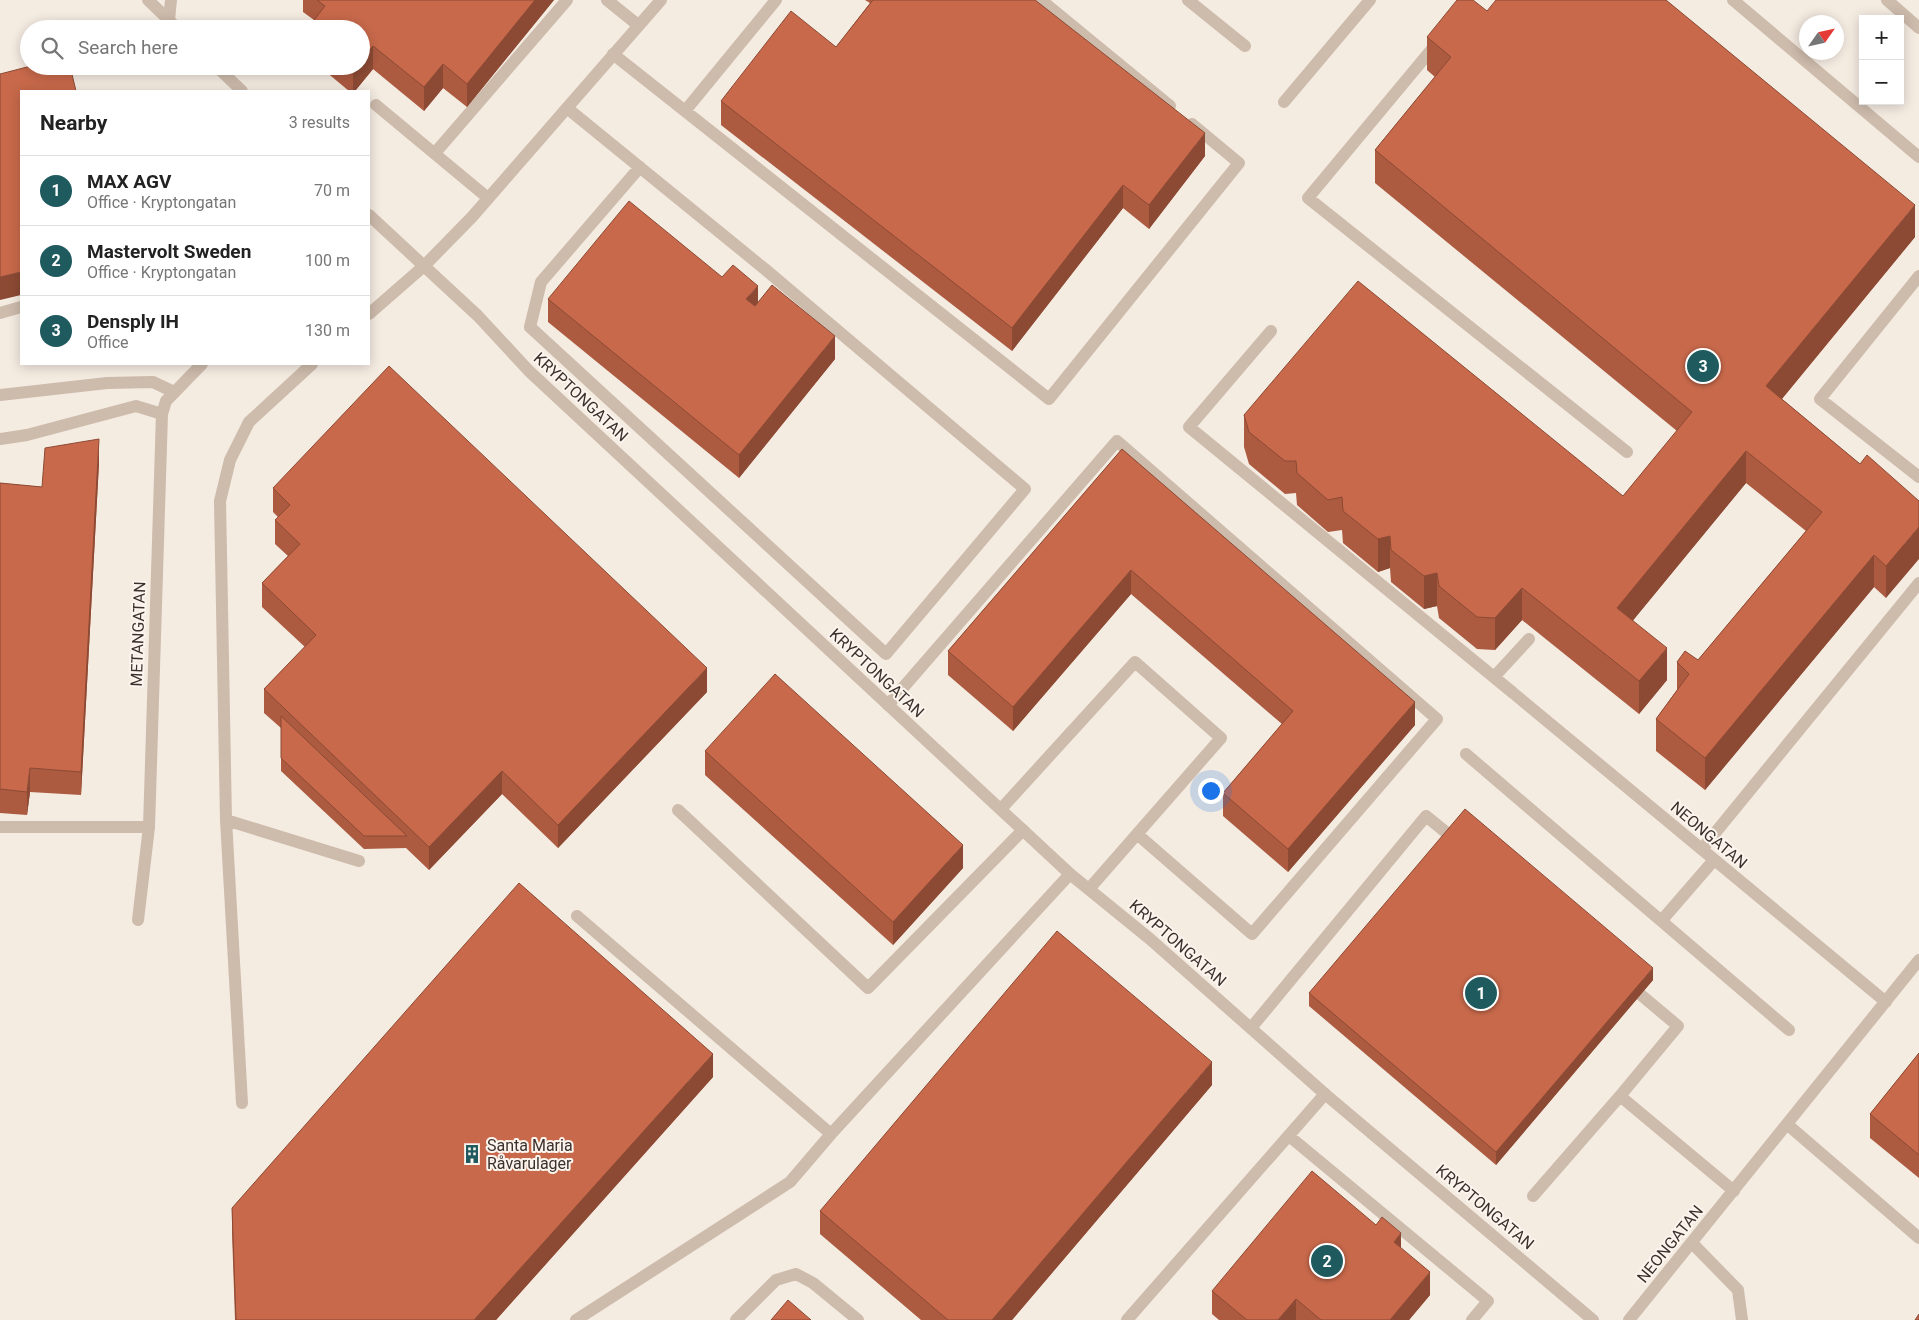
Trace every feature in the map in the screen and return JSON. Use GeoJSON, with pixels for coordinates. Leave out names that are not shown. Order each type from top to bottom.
{"type":"FeatureCollection","features":[{"type":"Feature","properties":{"kind":"street"},"geometry":{"type":"LineString","coordinates":[[148,0],[169,20]]}},
{"type":"Feature","properties":{"kind":"street"},"geometry":{"type":"LineString","coordinates":[[170,0],[172,20]]}},
{"type":"Feature","properties":{"kind":"street"},"geometry":{"type":"LineString","coordinates":[[435,153],[567,0]]}},
{"type":"Feature","properties":{"kind":"street"},"geometry":{"type":"LineString","coordinates":[[607,0],[638,25]]}},
{"type":"Feature","properties":{"kind":"street"},"geometry":{"type":"LineString","coordinates":[[370,313],[424,266],[488,198],[660,0]]}},
{"type":"Feature","properties":{"kind":"street"},"geometry":{"type":"LineString","coordinates":[[685,111],[776,0]]}},
{"type":"Feature","properties":{"kind":"street"},"geometry":{"type":"LineString","coordinates":[[614,54],[1049,400],[1239,163],[1041,0]]}},
{"type":"Feature","properties":{"kind":"street"},"geometry":{"type":"LineString","coordinates":[[1188,0],[1245,46]]}},
{"type":"Feature","properties":{"kind":"street"},"geometry":{"type":"LineString","coordinates":[[1284,102],[1370,0]]}},
{"type":"Feature","properties":{"kind":"street"},"geometry":{"type":"LineString","coordinates":[[1733,0],[1919,158]]}},
{"type":"Feature","properties":{"kind":"street"},"geometry":{"type":"LineString","coordinates":[[1887,0],[1917,24]]}},
{"type":"Feature","properties":{"kind":"street"},"geometry":{"type":"LineString","coordinates":[[1447,30],[1308,198],[1627,452]]}},
{"type":"Feature","properties":{"kind":"street"},"geometry":{"type":"LineString","coordinates":[[225,75],[241,90]]}},
{"type":"Feature","properties":{"kind":"street"},"geometry":{"type":"LineString","coordinates":[[376,105],[488,198]]}},
{"type":"Feature","properties":{"kind":"street"},"geometry":{"type":"LineString","coordinates":[[567,108],[640,167],[766,270],[1025,489],[886,654],[530,326],[541,282],[640,167]]}},
{"type":"Feature","properties":{"kind":"street"},"geometry":{"type":"LineString","coordinates":[[370,216],[424,266]]}},
{"type":"Feature","properties":{"kind":"street","name":"KRYPTONGATAN"},"geometry":{"type":"LineString","coordinates":[[424,266],[478,316],[536,378],[1070,874],[1150,939],[1325,1094],[1593,1320]]}},
{"type":"Feature","properties":{"kind":"street"},"geometry":{"type":"LineString","coordinates":[[1919,276],[1820,399],[1919,477]]}},
{"type":"Feature","properties":{"kind":"street"},"geometry":{"type":"LineString","coordinates":[[0,313],[20,307]]}},
{"type":"Feature","properties":{"kind":"street","name":"NEONGATAN"},"geometry":{"type":"LineString","coordinates":[[1271,331],[1189,427],[1886,1002]]}},
{"type":"Feature","properties":{"kind":"street","name":"METANGATAN"},"geometry":{"type":"LineString","coordinates":[[138,920],[149,827],[162,414],[166,401],[201,365]]}},
{"type":"Feature","properties":{"kind":"street"},"geometry":{"type":"LineString","coordinates":[[242,1103],[226,820],[220,501],[230,460],[249,422],[311,365]]}},
{"type":"Feature","properties":{"kind":"street"},"geometry":{"type":"LineString","coordinates":[[0,395],[107,383],[153,382],[174,392]]}},
{"type":"Feature","properties":{"kind":"street"},"geometry":{"type":"LineString","coordinates":[[0,439],[27,435],[136,406],[162,414]]}},
{"type":"Feature","properties":{"kind":"street"},"geometry":{"type":"LineString","coordinates":[[888,705],[1117,441],[1437,719],[1252,934],[1137,834]]}},
{"type":"Feature","properties":{"kind":"street"},"geometry":{"type":"LineString","coordinates":[[1702,850],[1919,583]]}},
{"type":"Feature","properties":{"kind":"street"},"geometry":{"type":"LineString","coordinates":[[1494,677],[1529,639]]}},
{"type":"Feature","properties":{"kind":"street"},"geometry":{"type":"LineString","coordinates":[[1001,809],[1135,662],[1221,738],[1089,889]]}},
{"type":"Feature","properties":{"kind":"street"},"geometry":{"type":"LineString","coordinates":[[1466,754],[1789,1030]]}},
{"type":"Feature","properties":{"kind":"street"},"geometry":{"type":"LineString","coordinates":[[678,810],[868,988],[1023,830]]}},
{"type":"Feature","properties":{"kind":"street"},"geometry":{"type":"LineString","coordinates":[[1251,1028],[1426,816],[1472,854]]}},
{"type":"Feature","properties":{"kind":"street"},"geometry":{"type":"LineString","coordinates":[[226,820],[359,861]]}},
{"type":"Feature","properties":{"kind":"street"},"geometry":{"type":"LineString","coordinates":[[0,827],[149,827]]}},
{"type":"Feature","properties":{"kind":"street"},"geometry":{"type":"LineString","coordinates":[[1662,920],[1714,860]]}},
{"type":"Feature","properties":{"kind":"street"},"geometry":{"type":"LineString","coordinates":[[576,1320],[790,1182],[831,1134],[1070,874]]}},
{"type":"Feature","properties":{"kind":"street"},"geometry":{"type":"LineString","coordinates":[[577,916],[831,1134]]}},
{"type":"Feature","properties":{"kind":"street","name":"NEONGATAN"},"geometry":{"type":"LineString","coordinates":[[1629,1320],[1919,960]]}},
{"type":"Feature","properties":{"kind":"street"},"geometry":{"type":"LineString","coordinates":[[1533,1196],[1678,1026],[1617,975]]}},
{"type":"Feature","properties":{"kind":"street"},"geometry":{"type":"LineString","coordinates":[[1127,1320],[1325,1094]]}},
{"type":"Feature","properties":{"kind":"street"},"geometry":{"type":"LineString","coordinates":[[1620,1096],[1734,1191]]}},
{"type":"Feature","properties":{"kind":"street"},"geometry":{"type":"LineString","coordinates":[[1788,1125],[1919,1238]]}},
{"type":"Feature","properties":{"kind":"street"},"geometry":{"type":"LineString","coordinates":[[1289,1136],[1488,1301],[1472,1320]]}},
{"type":"Feature","properties":{"kind":"street"},"geometry":{"type":"LineString","coordinates":[[1692,1243],[1738,1290],[1742,1320]]}},
{"type":"Feature","properties":{"kind":"street"},"geometry":{"type":"LineString","coordinates":[[736,1320],[776,1280],[796,1274],[813,1283],[858,1320]]}},
{"type":"Feature","properties":{"kind":"building"},"geometry":{"type":"Polygon","coordinates":[[[317,0],[535,0],[467,84],[443,64],[424,87],[373,46],[370,50],[370,20],[314,20],[325,6],[317,0]]]}},
{"type":"Feature","properties":{"kind":"building"},"geometry":{"type":"Polygon","coordinates":[[[873,0],[1035,0],[1205,133],[1149,205],[1123,185],[1012,328],[721,101],[791,11],[836,47],[873,0]]]}},
{"type":"Feature","properties":{"kind":"building"},"geometry":{"type":"Polygon","coordinates":[[[1457,0],[1473,0],[1487,11],[1496,0],[1666,0],[1915,205],[1766,386],[1860,464],[1867,455],[1919,501],[1919,527],[1886,566],[1874,555],[1705,758],[1656,719],[1689,674],[1677,662],[1685,651],[1698,660],[1822,512],[1746,451],[1617,608],[1667,648],[1639,681],[1522,588],[1495,618],[1477,617],[1439,586],[1437,573],[1424,576],[1391,550],[1390,536],[1378,539],[1343,511],[1342,497],[1328,500],[1297,473],[1296,461],[1285,461],[1249,432],[1244,415],[1358,281],[1623,496],[1692,412],[1375,150],[1451,57],[1427,37],[1457,0]]]}},
{"type":"Feature","properties":{"kind":"building"},"geometry":{"type":"Polygon","coordinates":[[[20,69],[20,75],[72,75],[76,90],[20,90],[20,272],[0,277],[0,74],[20,69]]]}},
{"type":"Feature","properties":{"kind":"building"},"geometry":{"type":"Polygon","coordinates":[[[629,201],[722,277],[733,265],[758,286],[746,299],[755,306],[772,285],[835,336],[739,455],[548,299],[629,201]]]}},
{"type":"Feature","properties":{"kind":"building"},"geometry":{"type":"Polygon","coordinates":[[[389,366],[707,668],[558,825],[502,771],[429,847],[264,689],[316,635],[262,583],[300,544],[275,520],[290,505],[273,488],[389,366]]]}},
{"type":"Feature","properties":{"kind":"building"},"geometry":{"type":"Polygon","coordinates":[[[99,439],[81,772],[30,768],[27,792],[0,789],[0,483],[42,487],[45,448],[99,439]]]}},
{"type":"Feature","properties":{"kind":"building"},"geometry":{"type":"Polygon","coordinates":[[[1122,449],[1415,702],[1288,849],[1223,793],[1293,711],[1131,570],[1013,707],[948,651],[1122,449]]]}},
{"type":"Feature","properties":{"kind":"building"},"geometry":{"type":"Polygon","coordinates":[[[775,674],[963,845],[893,922],[705,751],[775,674]]]}},
{"type":"Feature","properties":{"kind":"building"},"geometry":{"type":"Polygon","coordinates":[[[281,716],[407,836],[364,836],[281,758],[281,716]]]}},
{"type":"Feature","properties":{"kind":"building"},"geometry":{"type":"Polygon","coordinates":[[[1465,809],[1653,968],[1496,1152],[1309,993],[1465,809]]]}},
{"type":"Feature","properties":{"kind":"building","name":"Santa Maria Råvarulager"},"geometry":{"type":"Polygon","coordinates":[[[519,883],[713,1054],[474,1320],[236,1320],[232,1208],[519,883]]]}},
{"type":"Feature","properties":{"kind":"building"},"geometry":{"type":"Polygon","coordinates":[[[1057,931],[1212,1062],[992,1320],[948,1320],[820,1211],[1057,931]]]}},
{"type":"Feature","properties":{"kind":"building"},"geometry":{"type":"Polygon","coordinates":[[[1919,1053],[1919,1155],[1870,1114],[1919,1053]]]}},
{"type":"Feature","properties":{"kind":"building"},"geometry":{"type":"Polygon","coordinates":[[[1312,1171],[1376,1225],[1382,1217],[1401,1233],[1394,1242],[1430,1272],[1390,1320],[1321,1320],[1296,1299],[1278,1320],[1247,1320],[1212,1291],[1312,1171]]]}},
{"type":"Feature","properties":{"kind":"building"},"geometry":{"type":"Polygon","coordinates":[[[788,1300],[811,1320],[771,1320],[788,1300]]]}},
{"type":"Feature","properties":{"kind":"place","name":"Densply IH"},"geometry":{"type":"Point","coordinates":[1703,366]}},
{"type":"Feature","properties":{"kind":"place","name":"MAX AGV"},"geometry":{"type":"Point","coordinates":[1481,993]}},
{"type":"Feature","properties":{"kind":"place","name":"Santa Maria Råvarulager"},"geometry":{"type":"Point","coordinates":[472,1154]}},
{"type":"Feature","properties":{"kind":"place","name":"Mastervolt Sweden"},"geometry":{"type":"Point","coordinates":[1327,1261]}}]}
